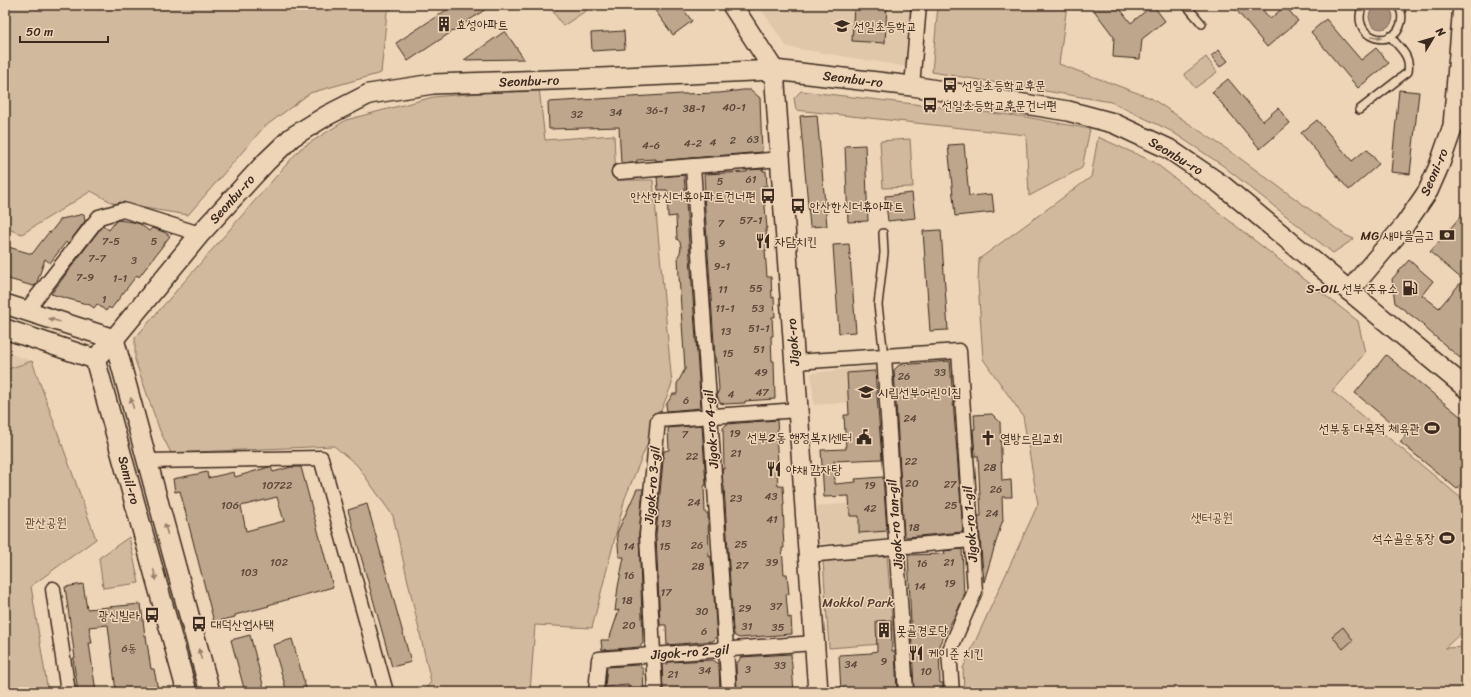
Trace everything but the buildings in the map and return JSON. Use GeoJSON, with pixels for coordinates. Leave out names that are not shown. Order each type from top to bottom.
{"type":"FeatureCollection","features":[{"type":"Feature","properties":{"kind":"street","name":"Jigok-ro"},"geometry":{"type":"LineString","coordinates":[[732,5],[774,70],[818,692]]}},
{"type":"Feature","properties":{"kind":"street"},"geometry":{"type":"LineString","coordinates":[[912,86],[919,5]]}},
{"type":"Feature","properties":{"kind":"street","name":"Seoni-ro"},"geometry":{"type":"LineString","coordinates":[[1349,291],[1404,226],[1428,191],[1439,166],[1453,126],[1463,5]]}},
{"type":"Feature","properties":{"kind":"street","name":"Seonbu-ro"},"geometry":{"type":"LineString","coordinates":[[95,359],[114,339],[200,234],[266,162],[292,137],[326,116],[369,94],[433,84],[588,79],[774,70],[912,86],[1068,111],[1113,123],[1168,149],[1222,186],[1349,291],[1464,381]]}},
{"type":"Feature","properties":{"kind":"street"},"geometry":{"type":"LineString","coordinates":[[619,172],[781,159]]}},
{"type":"Feature","properties":{"kind":"street","name":"Jigok-ro 4-gil"},"geometry":{"type":"LineString","coordinates":[[693,166],[729,692]]}},
{"type":"Feature","properties":{"kind":"street","name":"Seonbu-ro"},"geometry":{"type":"LineString","coordinates":[[26,311],[98,217],[123,210],[200,234]]}},
{"type":"Feature","properties":{"kind":"street"},"geometry":{"type":"LineString","coordinates":[[5,304],[114,339]]}},
{"type":"Feature","properties":{"kind":"street"},"geometry":{"type":"LineString","coordinates":[[5,329],[95,359]]}},
{"type":"Feature","properties":{"kind":"street","name":"Samil-ro"},"geometry":{"type":"LineString","coordinates":[[114,339],[210,692]]}},
{"type":"Feature","properties":{"kind":"street","name":"Jigok-ro 1-gil"},"geometry":{"type":"LineString","coordinates":[[884,356],[959,351],[975,591],[949,652],[952,692]]}},
{"type":"Feature","properties":{"kind":"street"},"geometry":{"type":"LineString","coordinates":[[795,362],[884,356]]}},
{"type":"Feature","properties":{"kind":"street","name":"Jigok-ro 1an-gil"},"geometry":{"type":"LineString","coordinates":[[884,356],[906,692]]}},
{"type":"Feature","properties":{"kind":"street","name":"Samil-ro"},"geometry":{"type":"LineString","coordinates":[[95,359],[187,692]]}},
{"type":"Feature","properties":{"kind":"street","name":"Jigok-ro 3-gil"},"geometry":{"type":"LineString","coordinates":[[655,692],[647,535],[658,420],[798,410]]}},
{"type":"Feature","properties":{"kind":"street","name":"Samil-ro"},"geometry":{"type":"LineString","coordinates":[[148,461],[321,458],[386,692]]}},
{"type":"Feature","properties":{"kind":"street"},"geometry":{"type":"LineString","coordinates":[[808,555],[972,540]]}},
{"type":"Feature","properties":{"kind":"street"},"geometry":{"type":"LineString","coordinates":[[52,589],[68,692]]}},
{"type":"Feature","properties":{"kind":"street","name":"Jigok-ro 2-gil"},"geometry":{"type":"LineString","coordinates":[[596,692],[599,659],[814,643]]}},
{"type":"Feature","properties":{"kind":"lane"},"geometry":{"type":"LineString","coordinates":[[1186,5],[1202,24]]}},
{"type":"Feature","properties":{"kind":"lane"},"geometry":{"type":"LineString","coordinates":[[1360,6],[1359,19],[1365,32],[1377,38],[1384,38],[1390,36],[1400,27],[1402,14],[1398,5]]}},
{"type":"Feature","properties":{"kind":"lane"},"geometry":{"type":"LineString","coordinates":[[1359,110],[1408,72],[1410,62],[1390,36]]}},
{"type":"Feature","properties":{"kind":"lane"},"geometry":{"type":"LineString","coordinates":[[883,233],[884,252],[878,305],[884,356]]}},
{"type":"Feature","properties":{"kind":"shaded area","name":"선일초등학교"},"geometry":{"type":"Polygon","coordinates":[[[758,5],[914,5],[908,67],[787,47],[758,5]]]}},
{"type":"Feature","properties":{"kind":"shaded area"},"geometry":{"type":"Polygon","coordinates":[[[1381,5],[1389,9],[1393,17],[1389,25],[1381,29],[1373,25],[1369,17],[1373,9],[1381,5]]]}},
{"type":"Feature","properties":{"kind":"shaded area"},"geometry":{"type":"Polygon","coordinates":[[[5,352],[32,361],[5,369],[5,352]]]}},
{"type":"Feature","properties":{"kind":"shaded area"},"geometry":{"type":"Polygon","coordinates":[[[876,366],[879,400],[814,405],[811,373],[876,366]]]}},
{"type":"Feature","properties":{"kind":"shaded area"},"geometry":{"type":"Polygon","coordinates":[[[885,501],[888,539],[820,544],[817,506],[885,501]]]}},
{"type":"Feature","properties":{"kind":"green space"},"geometry":{"type":"Polygon","coordinates":[[[5,5],[397,5],[387,12],[381,73],[310,93],[263,128],[188,215],[113,203],[91,191],[22,234],[5,228],[5,5]]]}},
{"type":"Feature","properties":{"kind":"green space"},"geometry":{"type":"Polygon","coordinates":[[[559,5],[583,5],[587,10],[563,26],[552,10],[559,5]]]}},
{"type":"Feature","properties":{"kind":"green space"},"geometry":{"type":"Polygon","coordinates":[[[938,5],[1067,5],[1059,64],[1151,98],[1234,154],[1345,235],[1354,239],[1333,253],[1222,165],[1171,131],[1111,102],[932,72],[938,5]]]}},
{"type":"Feature","properties":{"kind":"green space"},"geometry":{"type":"Polygon","coordinates":[[[1206,57],[1217,72],[1195,88],[1184,74],[1206,57]]]}},
{"type":"Feature","properties":{"kind":"green space"},"geometry":{"type":"Polygon","coordinates":[[[539,88],[545,140],[614,135],[616,180],[653,180],[672,384],[625,498],[592,628],[535,625],[530,692],[422,692],[431,682],[393,516],[357,465],[334,446],[171,453],[160,431],[135,360],[135,338],[300,149],[346,120],[433,97],[539,88]]]}},
{"type":"Feature","properties":{"kind":"green space"},"geometry":{"type":"Polygon","coordinates":[[[801,91],[1026,117],[1090,129],[1082,168],[1029,196],[1026,135],[796,110],[794,98],[801,91]]]}},
{"type":"Feature","properties":{"kind":"green space","name":"샛터공원"},"geometry":{"type":"Polygon","coordinates":[[[1098,137],[1154,162],[1358,321],[1365,353],[1332,391],[1461,498],[1466,492],[1466,628],[1445,648],[1466,647],[1466,692],[964,692],[963,668],[1038,504],[1023,416],[983,359],[978,283],[979,259],[1091,177],[1098,137]]]}},
{"type":"Feature","properties":{"kind":"green space"},"geometry":{"type":"Polygon","coordinates":[[[910,139],[913,187],[883,188],[880,141],[910,139]]]}},
{"type":"Feature","properties":{"kind":"green space","name":"관산공원"},"geometry":{"type":"Polygon","coordinates":[[[32,361],[96,539],[31,586],[48,692],[5,692],[5,370],[32,361]]]}},
{"type":"Feature","properties":{"kind":"green space"},"geometry":{"type":"Polygon","coordinates":[[[129,537],[139,583],[103,588],[99,558],[129,537]]]}},
{"type":"Feature","properties":{"kind":"green space","name":"Mokkol Park"},"geometry":{"type":"Polygon","coordinates":[[[887,556],[894,643],[829,648],[823,561],[887,556]]]}},
{"type":"Feature","properties":{"kind":"place","name":"효성아파트"},"geometry":{"type":"Point","coordinates":[444,24]}},
{"type":"Feature","properties":{"kind":"place","name":"선일초등학교"},"geometry":{"type":"Point","coordinates":[842,26]}},
{"type":"Feature","properties":{"kind":"place","name":"선일초등학교후문"},"geometry":{"type":"Point","coordinates":[950,85]}},
{"type":"Feature","properties":{"kind":"place","name":"선일초등학교후문건너편"},"geometry":{"type":"Point","coordinates":[930,105]}},
{"type":"Feature","properties":{"kind":"place","name":"안산한신더휴아파트건너편"},"geometry":{"type":"Point","coordinates":[768,196]}},
{"type":"Feature","properties":{"kind":"place","name":"안산한신더휴아파트"},"geometry":{"type":"Point","coordinates":[798,206]}},
{"type":"Feature","properties":{"kind":"place","name":"MG 새마을금고"},"geometry":{"type":"Point","coordinates":[1447,235]}},
{"type":"Feature","properties":{"kind":"place","name":"자담치킨"},"geometry":{"type":"Point","coordinates":[763,241]}},
{"type":"Feature","properties":{"kind":"place","name":"S-OIL 선부 주유소"},"geometry":{"type":"Point","coordinates":[1410,288]}},
{"type":"Feature","properties":{"kind":"place","name":"시립선부어린이집"},"geometry":{"type":"Point","coordinates":[866,392]}},
{"type":"Feature","properties":{"kind":"place","name":"선부동 다목적 체육관"},"geometry":{"type":"Point","coordinates":[1432,428]}},
{"type":"Feature","properties":{"kind":"place","name":"선부2동 행정복지센터"},"geometry":{"type":"Point","coordinates":[864,437]}},
{"type":"Feature","properties":{"kind":"place","name":"열방드림교회"},"geometry":{"type":"Point","coordinates":[988,438]}},
{"type":"Feature","properties":{"kind":"place","name":"야채 감자탕"},"geometry":{"type":"Point","coordinates":[774,469]}},
{"type":"Feature","properties":{"kind":"place","name":"석수골운동장"},"geometry":{"type":"Point","coordinates":[1447,538]}},
{"type":"Feature","properties":{"kind":"place","name":"광신빌라"},"geometry":{"type":"Point","coordinates":[152,615]}},
{"type":"Feature","properties":{"kind":"place","name":"대덕산업사택"},"geometry":{"type":"Point","coordinates":[199,624]}},
{"type":"Feature","properties":{"kind":"place","name":"못골경로당"},"geometry":{"type":"Point","coordinates":[884,630]}},
{"type":"Feature","properties":{"kind":"place","name":"케이준 치킨"},"geometry":{"type":"Point","coordinates":[916,653]}}]}
